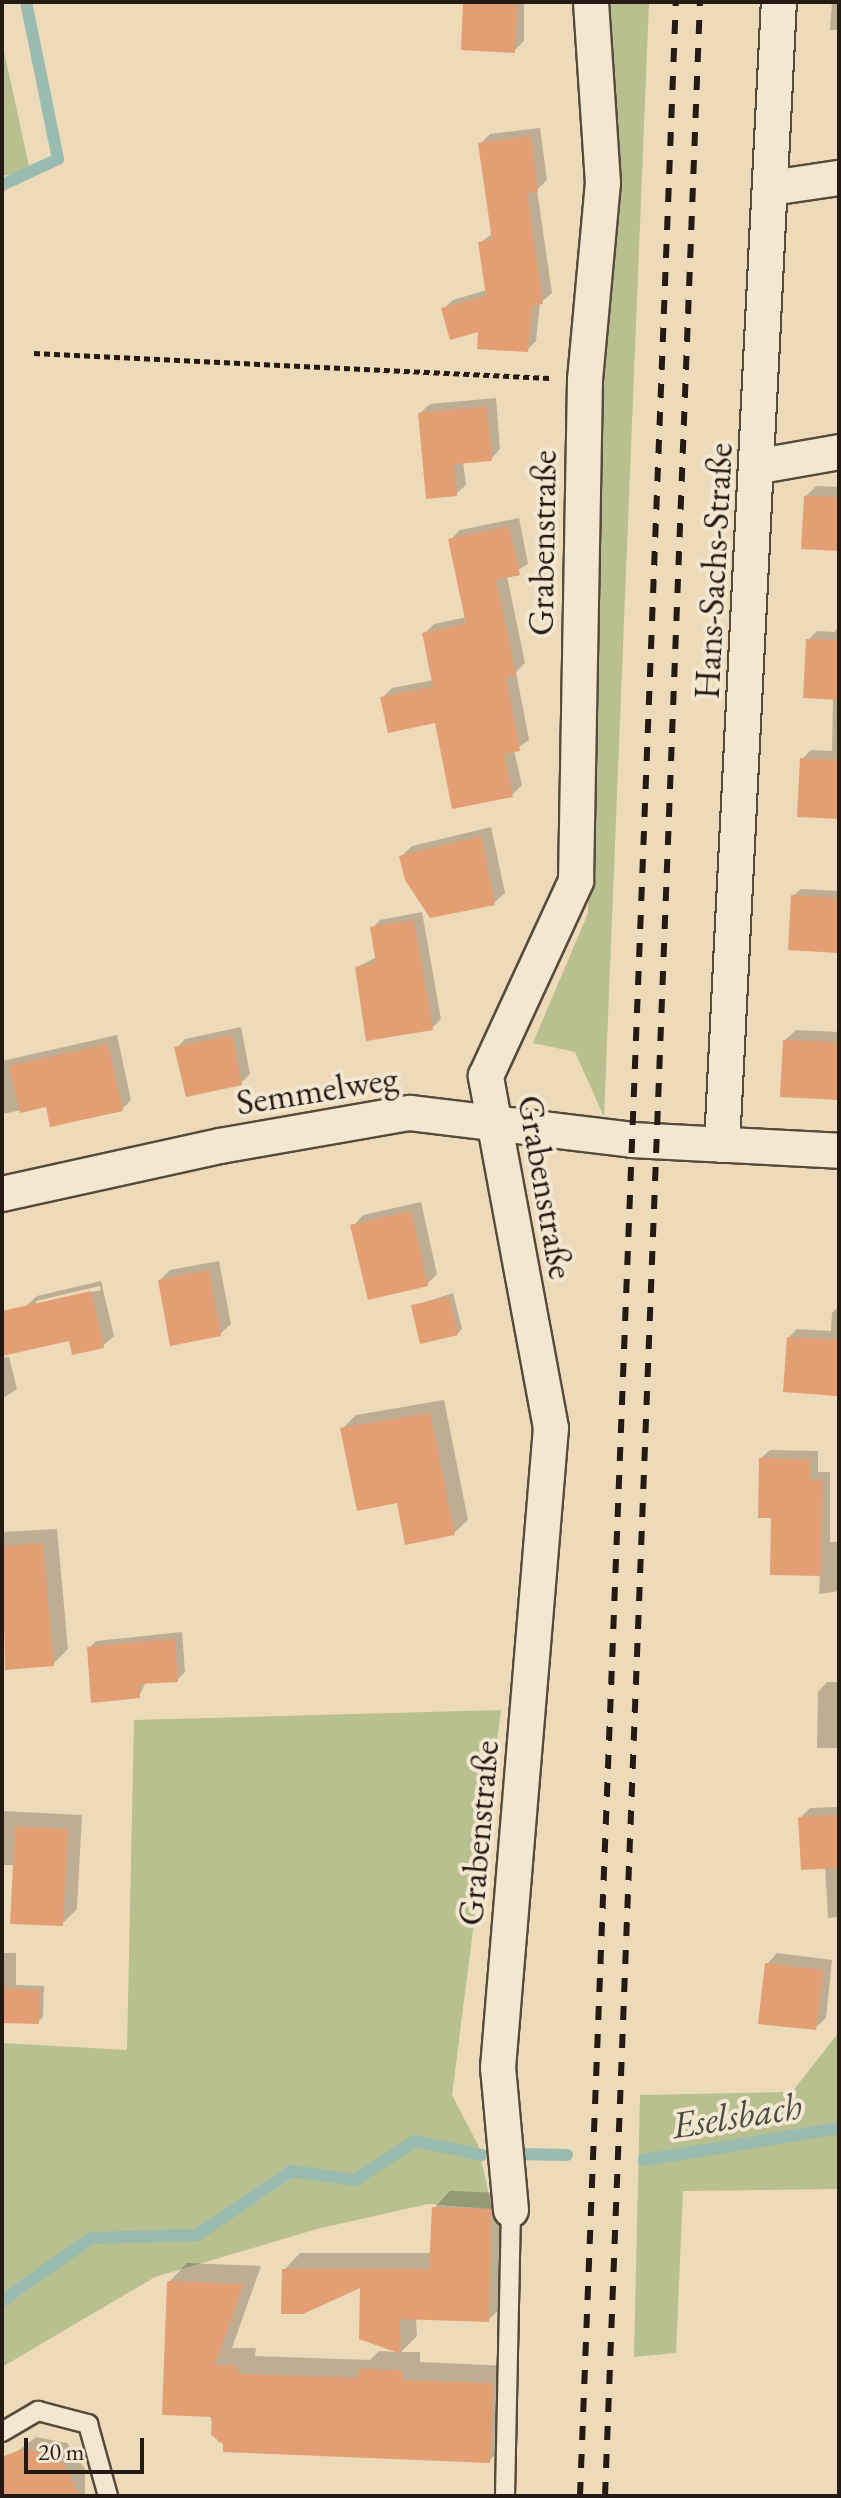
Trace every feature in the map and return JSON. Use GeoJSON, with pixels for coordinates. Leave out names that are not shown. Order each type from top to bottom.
{"type":"FeatureCollection","features":[{"type":"Feature","properties":{"kind":"street","name":"Grabenstraße"},"geometry":{"type":"LineString","coordinates":[[511,2210],[498,2068],[551,1428],[492,1125],[486,1076],[576,881],[585,380],[603,183],[591,2]]}},
{"type":"Feature","properties":{"kind":"street","name":"Hans-Sachs-Straße"},"geometry":{"type":"LineString","coordinates":[[722,1145],[760,466],[779,2]]}},
{"type":"Feature","properties":{"kind":"street"},"geometry":{"type":"LineString","coordinates":[[771,188],[839,178]]}},
{"type":"Feature","properties":{"kind":"street"},"geometry":{"type":"LineString","coordinates":[[760,466],[839,452]]}},
{"type":"Feature","properties":{"kind":"street","name":"Semmelweg"},"geometry":{"type":"LineString","coordinates":[[2,1194],[220,1146],[410,1113],[492,1125],[722,1145],[839,1151]]}},
{"type":"Feature","properties":{"kind":"lane"},"geometry":{"type":"LineString","coordinates":[[505,2496],[511,2210]]}},
{"type":"Feature","properties":{"kind":"lane"},"geometry":{"type":"LineString","coordinates":[[2,2432],[38,2411],[88,2424],[108,2496]]}},
{"type":"Feature","properties":{"kind":"path"},"geometry":{"type":"LineString","coordinates":[[34,353],[585,380]]}},
{"type":"Feature","properties":{"kind":"green space"},"geometry":{"type":"Polygon","coordinates":[[[610,2],[649,2],[604,1117],[575,1052],[533,1043],[588,913],[610,2]]]}},
{"type":"Feature","properties":{"kind":"green space"},"geometry":{"type":"Polygon","coordinates":[[[2,42],[30,171],[2,176],[2,42]]]}},
{"type":"Feature","properties":{"kind":"green space"},"geometry":{"type":"Polygon","coordinates":[[[501,1710],[452,2095],[478,2145],[492,2209],[428,2204],[317,2229],[155,2277],[2,2367],[2,2043],[127,2050],[134,1720],[501,1710]]]}},
{"type":"Feature","properties":{"kind":"green space"},"geometry":{"type":"Polygon","coordinates":[[[839,2032],[839,2189],[683,2191],[676,2353],[634,2357],[640,2095],[792,2092],[839,2032]]]}},
{"type":"Feature","properties":{"kind":"building"},"geometry":{"type":"Polygon","coordinates":[[[463,2],[517,2],[515,53],[461,50],[463,2]]]}},
{"type":"Feature","properties":{"kind":"building"},"geometry":{"type":"Polygon","coordinates":[[[531,136],[538,192],[527,193],[543,304],[532,306],[528,352],[477,349],[478,332],[450,340],[441,308],[486,296],[478,242],[492,240],[478,143],[531,136]]]}},
{"type":"Feature","properties":{"kind":"building"},"geometry":{"type":"Polygon","coordinates":[[[487,407],[492,461],[454,464],[457,496],[426,499],[418,413],[487,407]]]}},
{"type":"Feature","properties":{"kind":"building"},"geometry":{"type":"Polygon","coordinates":[[[804,496],[839,497],[839,551],[801,549],[804,496]]]}},
{"type":"Feature","properties":{"kind":"building"},"geometry":{"type":"Polygon","coordinates":[[[509,526],[520,575],[496,580],[516,675],[506,677],[520,751],[504,754],[513,797],[452,809],[435,723],[388,733],[380,697],[433,687],[422,633],[466,624],[448,539],[509,526]]]}},
{"type":"Feature","properties":{"kind":"building"},"geometry":{"type":"Polygon","coordinates":[[[806,639],[839,640],[839,700],[803,698],[806,639]]]}},
{"type":"Feature","properties":{"kind":"building"},"geometry":{"type":"Polygon","coordinates":[[[800,758],[839,760],[839,819],[797,817],[800,758]]]}},
{"type":"Feature","properties":{"kind":"building"},"geometry":{"type":"Polygon","coordinates":[[[481,836],[495,905],[430,918],[405,880],[399,856],[481,836]]]}},
{"type":"Feature","properties":{"kind":"building"},"geometry":{"type":"Polygon","coordinates":[[[791,895],[839,898],[839,953],[788,950],[791,895]]]}},
{"type":"Feature","properties":{"kind":"building"},"geometry":{"type":"Polygon","coordinates":[[[414,920],[433,1030],[366,1041],[355,967],[376,963],[370,927],[414,920]]]}},
{"type":"Feature","properties":{"kind":"building"},"geometry":{"type":"Polygon","coordinates":[[[232,1035],[242,1085],[186,1097],[174,1047],[232,1035]]]}},
{"type":"Feature","properties":{"kind":"building"},"geometry":{"type":"Polygon","coordinates":[[[783,1040],[839,1042],[839,1100],[780,1097],[783,1040]]]}},
{"type":"Feature","properties":{"kind":"building"},"geometry":{"type":"Polygon","coordinates":[[[108,1044],[123,1111],[50,1127],[46,1107],[20,1113],[9,1066],[108,1044]]]}},
{"type":"Feature","properties":{"kind":"building"},"geometry":{"type":"Polygon","coordinates":[[[411,1211],[428,1286],[368,1300],[350,1225],[411,1211]]]}},
{"type":"Feature","properties":{"kind":"building"},"geometry":{"type":"Polygon","coordinates":[[[209,1270],[221,1336],[170,1346],[158,1280],[209,1270]]]}},
{"type":"Feature","properties":{"kind":"building"},"geometry":{"type":"Polygon","coordinates":[[[91,1291],[104,1348],[72,1355],[69,1341],[2,1356],[2,1311],[91,1291]]]}},
{"type":"Feature","properties":{"kind":"building"},"geometry":{"type":"Polygon","coordinates":[[[449,1297],[458,1335],[420,1344],[411,1305],[449,1297]]]}},
{"type":"Feature","properties":{"kind":"building"},"geometry":{"type":"Polygon","coordinates":[[[787,1337],[839,1340],[837,1396],[783,1392],[787,1337]]]}},
{"type":"Feature","properties":{"kind":"building"},"geometry":{"type":"Polygon","coordinates":[[[430,1413],[455,1535],[405,1545],[397,1503],[357,1511],[340,1428],[430,1413]]]}},
{"type":"Feature","properties":{"kind":"building"},"geometry":{"type":"Polygon","coordinates":[[[759,1458],[810,1459],[810,1480],[822,1480],[821,1576],[770,1575],[771,1518],[758,1518],[759,1458]]]}},
{"type":"Feature","properties":{"kind":"building"},"geometry":{"type":"Polygon","coordinates":[[[43,1543],[54,1666],[5,1670],[2,1547],[43,1543]]]}},
{"type":"Feature","properties":{"kind":"building"},"geometry":{"type":"Polygon","coordinates":[[[175,1639],[178,1682],[139,1684],[140,1698],[91,1703],[87,1647],[175,1639]]]}},
{"type":"Feature","properties":{"kind":"building"},"geometry":{"type":"Polygon","coordinates":[[[839,1815],[839,1868],[801,1870],[798,1817],[839,1815]]]}},
{"type":"Feature","properties":{"kind":"building"},"geometry":{"type":"Polygon","coordinates":[[[15,1826],[68,1829],[63,1926],[10,1924],[15,1826]]]}},
{"type":"Feature","properties":{"kind":"building"},"geometry":{"type":"Polygon","coordinates":[[[765,1963],[823,1970],[816,2030],[758,2024],[765,1963]]]}},
{"type":"Feature","properties":{"kind":"building"},"geometry":{"type":"Polygon","coordinates":[[[2,1988],[40,1990],[39,2024],[2,2023],[2,1988]]]}},
{"type":"Feature","properties":{"kind":"building"},"geometry":{"type":"Polygon","coordinates":[[[432,2207],[491,2209],[489,2322],[400,2319],[401,2354],[359,2339],[360,2288],[303,2314],[281,2314],[282,2269],[429,2269],[432,2207]]]}},
{"type":"Feature","properties":{"kind":"building"},"geometry":{"type":"Polygon","coordinates":[[[167,2281],[244,2284],[215,2365],[238,2366],[238,2374],[358,2378],[358,2369],[402,2370],[403,2380],[493,2383],[490,2463],[223,2452],[223,2444],[211,2435],[212,2417],[162,2415],[167,2281]]]}},
{"type":"Feature","properties":{"kind":"building"},"geometry":{"type":"Polygon","coordinates":[[[22,2449],[54,2455],[66,2467],[79,2496],[2,2496],[2,2457],[22,2449]]]}},
{"type":"Feature","properties":{"kind":"waterway"},"geometry":{"type":"LineString","coordinates":[[2,185],[58,159],[26,2]]}},
{"type":"Feature","properties":{"kind":"waterway","name":"Eselsbach"},"geometry":{"type":"LineString","coordinates":[[644,2160],[839,2128]]}},
{"type":"Feature","properties":{"kind":"waterway","name":"Eselsbach"},"geometry":{"type":"LineString","coordinates":[[2,2301],[91,2238],[197,2235],[291,2171],[355,2180],[415,2141],[482,2155]]}},
{"type":"Feature","properties":{"kind":"waterway","name":"Eselsbach"},"geometry":{"type":"LineString","coordinates":[[520,2154],[567,2155]]}},
{"type":"Feature","properties":{"kind":"railway"},"geometry":{"type":"LineString","coordinates":[[580,2496],[676,2]]}},
{"type":"Feature","properties":{"kind":"railway"},"geometry":{"type":"LineString","coordinates":[[605,2496],[700,2]]}}]}
